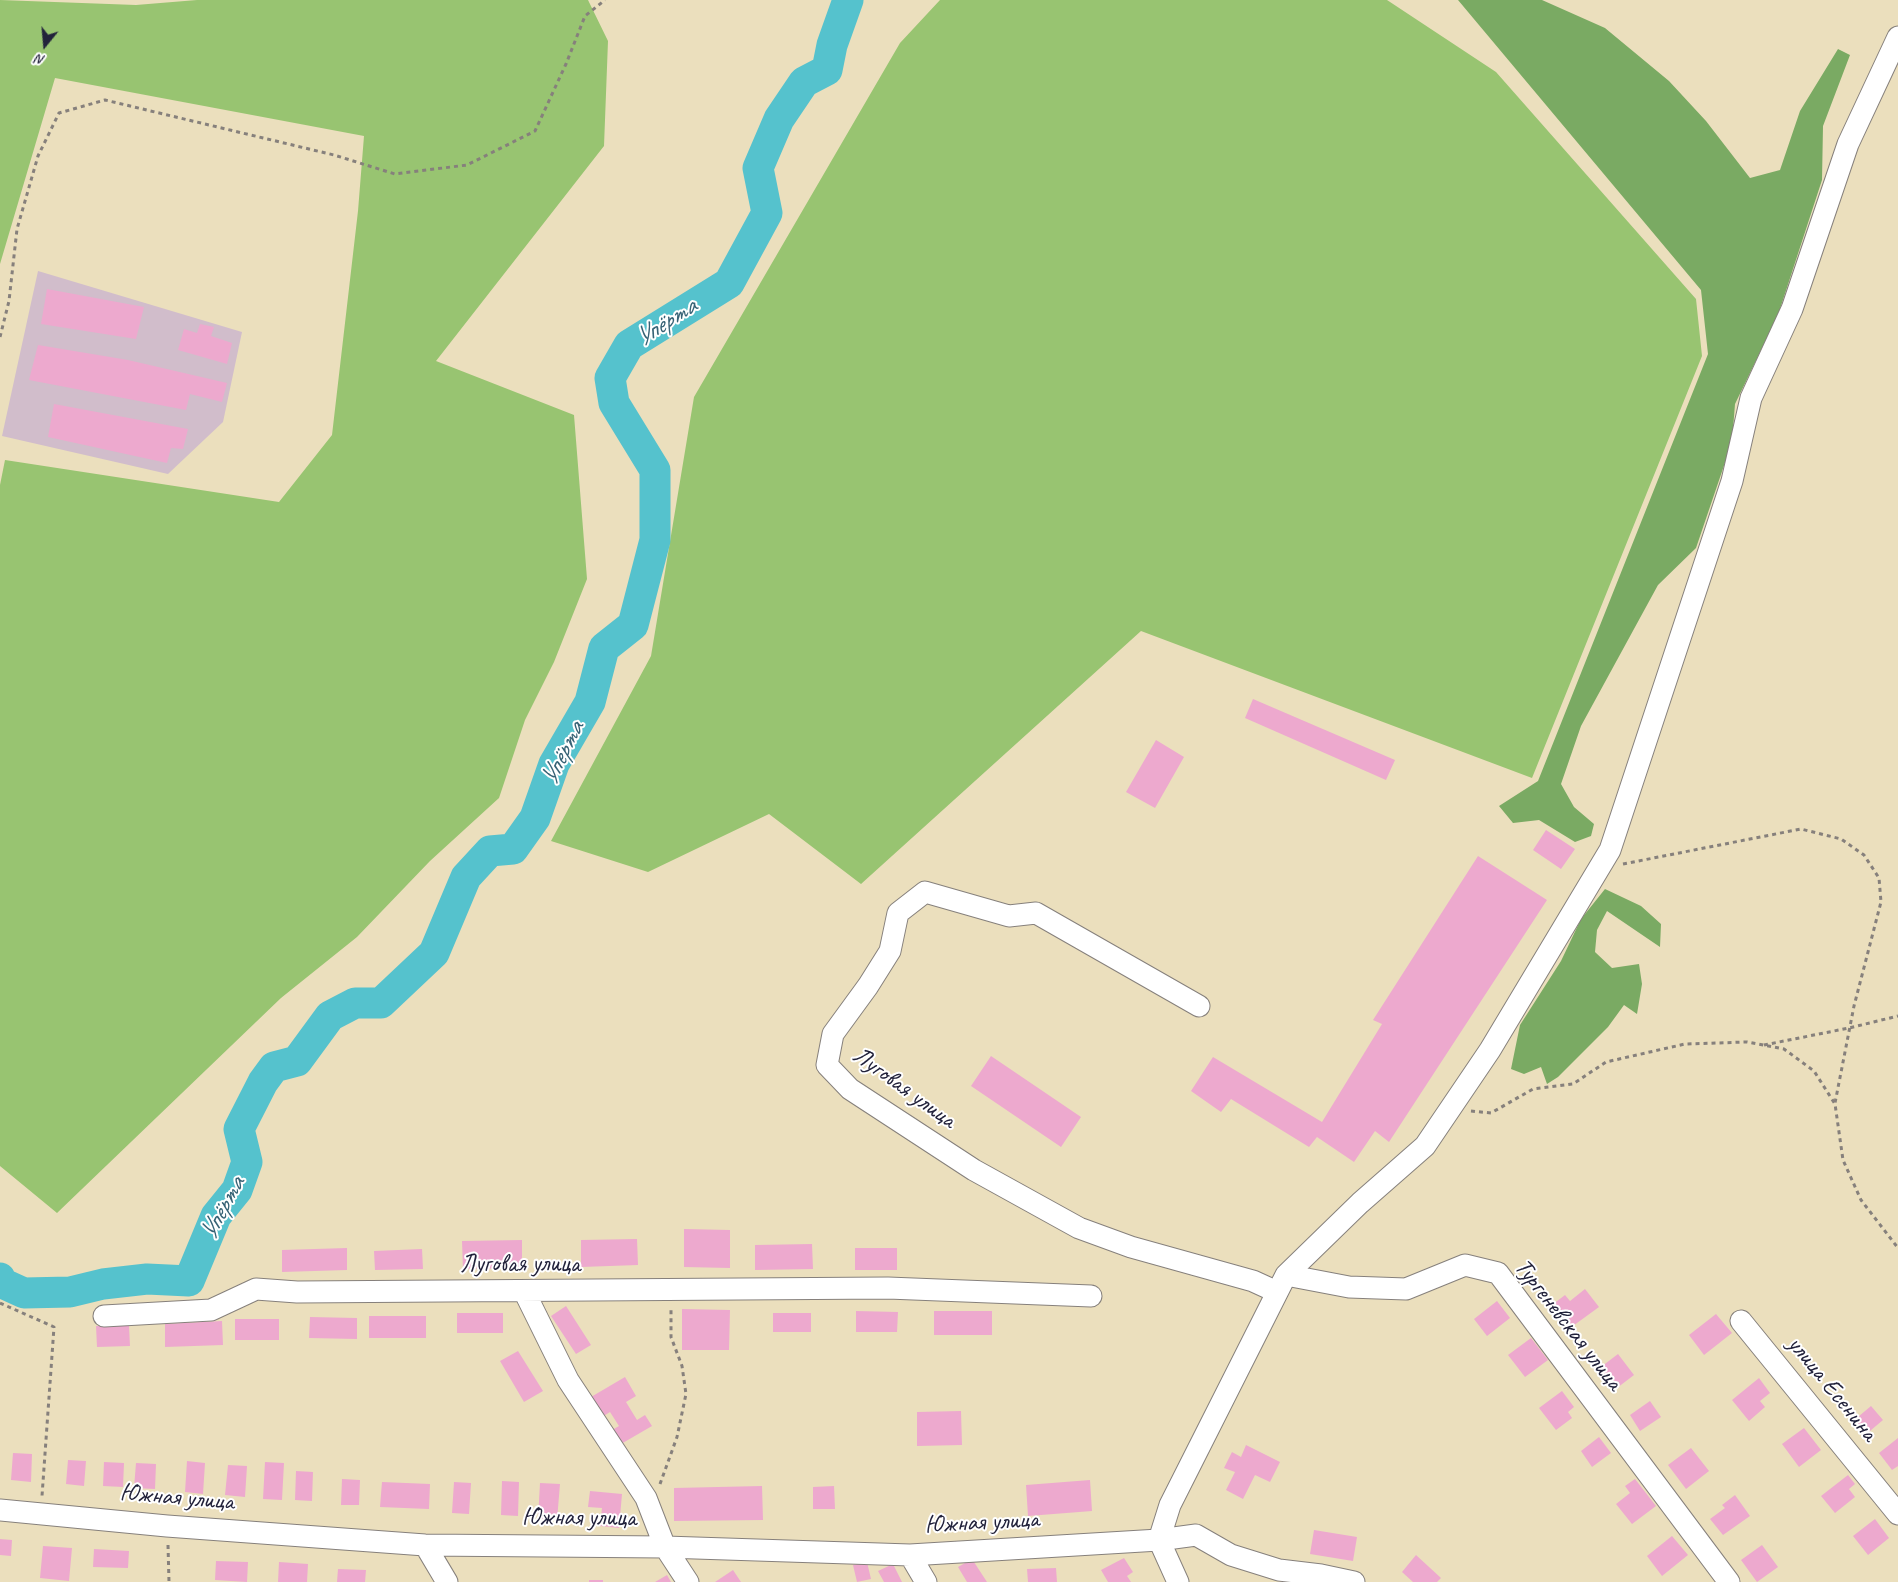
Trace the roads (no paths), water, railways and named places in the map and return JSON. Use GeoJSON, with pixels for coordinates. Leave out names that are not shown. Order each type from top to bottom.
{"type":"FeatureCollection","features":[{"type":"Feature","properties":{"kind":"street"},"geometry":{"type":"LineString","coordinates":[[1178,1582],[1159,1540],[1170,1505],[1282,1284],[1360,1203],[1425,1146],[1490,1050],[1610,850],[1643,756],[1729,490],[1751,398],[1792,309],[1848,144],[1898,37]]}},
{"type":"Feature","properties":{"kind":"street","name":"Луговая улица"},"geometry":{"type":"LineString","coordinates":[[1200,1006],[1036,913],[1009,916],[925,892],[898,913],[890,950],[868,986],[833,1034],[827,1065],[850,1089],[974,1170],[1079,1228],[1132,1247],[1253,1281],[1282,1284]]}},
{"type":"Feature","properties":{"kind":"street","name":"Тургеневская улица"},"geometry":{"type":"LineString","coordinates":[[1282,1284],[1406,1289],[1465,1265],[1498,1273],[1729,1582]]}},
{"type":"Feature","properties":{"kind":"street","name":"Луговая улица"},"geometry":{"type":"LineString","coordinates":[[104,1316],[211,1310],[256,1289],[297,1292],[524,1292],[888,1288],[1091,1296]]}},
{"type":"Feature","properties":{"kind":"street"},"geometry":{"type":"LineString","coordinates":[[524,1292],[568,1380],[646,1498],[665,1547],[688,1582]]}},
{"type":"Feature","properties":{"kind":"street","name":"улица Есенина"},"geometry":{"type":"LineString","coordinates":[[1741,1321],[1898,1514]]}},
{"type":"Feature","properties":{"kind":"street","name":"Южная улица"},"geometry":{"type":"LineString","coordinates":[[0,1510],[167,1526],[426,1545],[665,1547],[910,1555],[1159,1540],[1196,1535],[1231,1555],[1271,1567],[1354,1582]]}},
{"type":"Feature","properties":{"kind":"street"},"geometry":{"type":"LineString","coordinates":[[426,1545],[447,1582]]}},
{"type":"Feature","properties":{"kind":"street"},"geometry":{"type":"LineString","coordinates":[[910,1555],[926,1582]]}},
{"type":"Feature","properties":{"kind":"waterway","name":"Упёрта"},"geometry":{"type":"LineString","coordinates":[[0,1278],[2,1283],[24,1293],[70,1292],[103,1284],[147,1279],[189,1281],[216,1216],[237,1190],[247,1162],[239,1129],[263,1082],[274,1067],[297,1061],[330,1016],[355,1003],[381,1003],[434,953],[466,877],[490,851],[513,849],[535,818],[554,764],[590,702],[604,648],[633,625],[655,540],[655,470],[614,403],[610,378],[629,345],[729,283],[767,213],[758,168],[779,119],[804,82],[827,70],[832,45],[848,0]]}}]}
